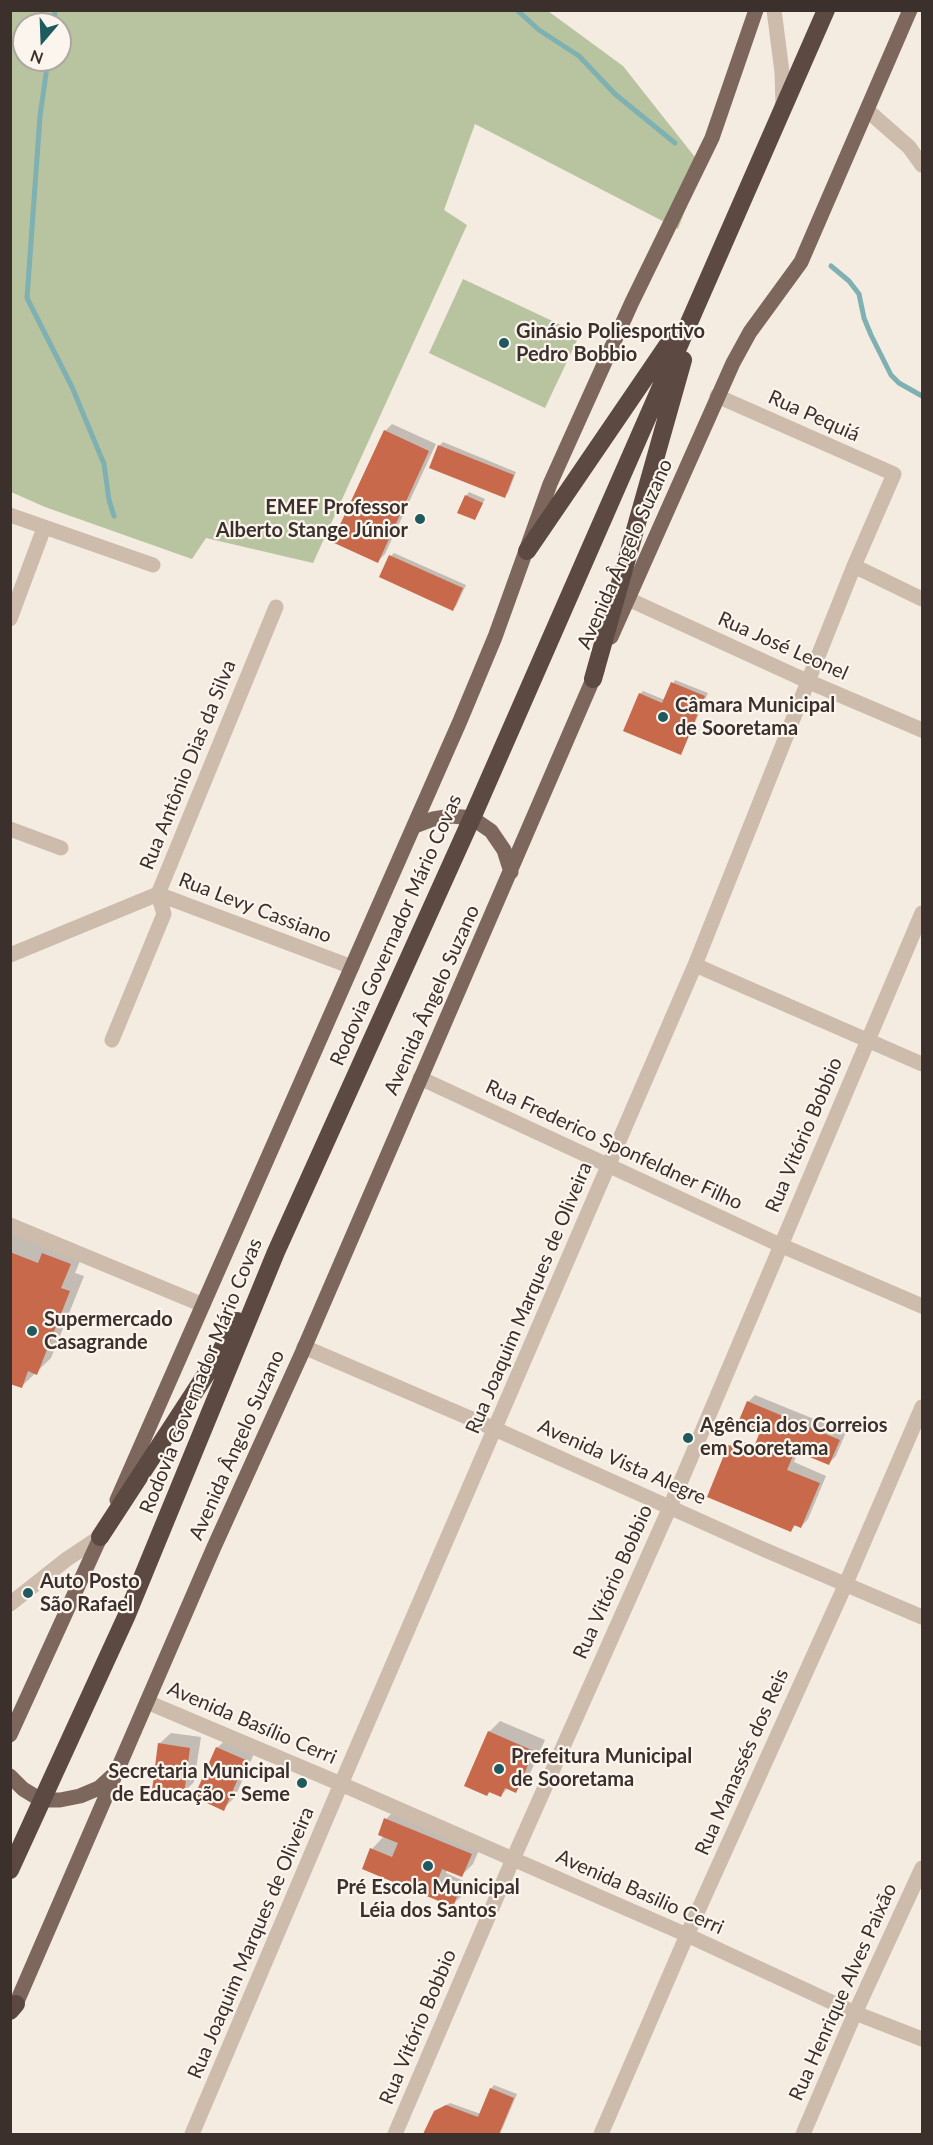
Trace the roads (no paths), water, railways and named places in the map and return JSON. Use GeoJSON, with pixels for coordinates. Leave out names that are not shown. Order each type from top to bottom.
{"type":"FeatureCollection","features":[{"type":"Feature","properties":{"kind":"highway","name":"Rodovia Governador Mário Covas"},"geometry":{"type":"LineString","coordinates":[[10,1870],[126,1617],[276,1252],[472,818],[826,10]]}},
{"type":"Feature","properties":{"kind":"highway"},"geometry":{"type":"LineString","coordinates":[[527,551],[700,298]]}},
{"type":"Feature","properties":{"kind":"highway"},"geometry":{"type":"LineString","coordinates":[[593,679],[700,298]]}},
{"type":"Feature","properties":{"kind":"highway"},"geometry":{"type":"LineString","coordinates":[[100,1536],[218,1356],[276,1252]]}},
{"type":"Feature","properties":{"kind":"main road"},"geometry":{"type":"LineString","coordinates":[[10,1735],[415,826],[495,637],[550,484],[602,366],[712,138],[756,10]]}},
{"type":"Feature","properties":{"kind":"main road","name":"Avenida Ângelo Suzano"},"geometry":{"type":"LineString","coordinates":[[12,2010],[304,1347],[717,396],[750,332],[801,262],[910,10]]}},
{"type":"Feature","properties":{"kind":"main road"},"geometry":{"type":"LineString","coordinates":[[415,826],[443,818],[472,818],[490,831],[504,850],[511,872]]}},
{"type":"Feature","properties":{"kind":"main road"},"geometry":{"type":"LineString","coordinates":[[10,1776],[23,1789],[41,1800],[60,1800],[80,1796],[99,1788],[115,1774]]}},
{"type":"Feature","properties":{"kind":"street"},"geometry":{"type":"LineString","coordinates":[[774,10],[782,72],[783,107]]}},
{"type":"Feature","properties":{"kind":"street"},"geometry":{"type":"LineString","coordinates":[[867,110],[916,149],[922,165]]}},
{"type":"Feature","properties":{"kind":"street","name":"Rua Pequiá"},"geometry":{"type":"LineString","coordinates":[[717,396],[894,474]]}},
{"type":"Feature","properties":{"kind":"street","name":"Rua Joaquim Marques de Oliveira"},"geometry":{"type":"LineString","coordinates":[[192,2134],[695,965],[807,681],[894,474]]}},
{"type":"Feature","properties":{"kind":"street"},"geometry":{"type":"LineString","coordinates":[[10,515],[153,565]]}},
{"type":"Feature","properties":{"kind":"street"},"geometry":{"type":"LineString","coordinates":[[10,618],[44,528]]}},
{"type":"Feature","properties":{"kind":"street"},"geometry":{"type":"LineString","coordinates":[[854,566],[922,599]]}},
{"type":"Feature","properties":{"kind":"street","name":"Rua José Leonel"},"geometry":{"type":"LineString","coordinates":[[628,599],[807,681],[922,730]]}},
{"type":"Feature","properties":{"kind":"street","name":"Rua Antônio Dias da Silva"},"geometry":{"type":"LineString","coordinates":[[112,1040],[164,914],[158,894],[276,607]]}},
{"type":"Feature","properties":{"kind":"street"},"geometry":{"type":"LineString","coordinates":[[10,829],[61,848]]}},
{"type":"Feature","properties":{"kind":"street","name":"Rua Levy Cassiano"},"geometry":{"type":"LineString","coordinates":[[10,955],[158,894],[352,967]]}},
{"type":"Feature","properties":{"kind":"street","name":"Rua Vitório Bobbio"},"geometry":{"type":"LineString","coordinates":[[395,2134],[513,1859],[670,1506],[922,913]]}},
{"type":"Feature","properties":{"kind":"street"},"geometry":{"type":"LineString","coordinates":[[695,965],[922,1064]]}},
{"type":"Feature","properties":{"kind":"street","name":"Rua Frederico Sponfeldner Filho"},"geometry":{"type":"LineString","coordinates":[[420,1078],[780,1245],[922,1305]]}},
{"type":"Feature","properties":{"kind":"street"},"geometry":{"type":"LineString","coordinates":[[10,1225],[203,1305]]}},
{"type":"Feature","properties":{"kind":"street","name":"Avenida Vista Alegre"},"geometry":{"type":"LineString","coordinates":[[304,1347],[922,1617]]}},
{"type":"Feature","properties":{"kind":"street","name":"Rua Manassés dos Reis"},"geometry":{"type":"LineString","coordinates":[[601,2134],[922,1407]]}},
{"type":"Feature","properties":{"kind":"street"},"geometry":{"type":"LineString","coordinates":[[14,1598],[100,1536]]}},
{"type":"Feature","properties":{"kind":"street","name":"Avenida Basílio Cerri"},"geometry":{"type":"LineString","coordinates":[[147,1702],[341,1784]]}},
{"type":"Feature","properties":{"kind":"street","name":"Avenida Basilio Cerri"},"geometry":{"type":"LineString","coordinates":[[341,1784],[687,1935],[855,2013],[922,2039]]}},
{"type":"Feature","properties":{"kind":"street","name":"Rua Henrique Alves Paixão"},"geometry":{"type":"LineString","coordinates":[[803,2134],[855,2013],[922,1868]]}},
{"type":"Feature","properties":{"kind":"waterway"},"geometry":{"type":"LineString","coordinates":[[517,10],[539,30],[579,56],[615,94],[675,143]]}},
{"type":"Feature","properties":{"kind":"waterway"},"geometry":{"type":"LineString","coordinates":[[46,72],[40,116],[27,298],[72,387],[104,464],[109,500],[114,516]]}},
{"type":"Feature","properties":{"kind":"waterway"},"geometry":{"type":"LineString","coordinates":[[831,266],[849,281],[859,294],[864,318],[891,375],[899,383],[922,396]]}},
{"type":"Feature","properties":{"kind":"place","name":"Ginásio Poliesportivo Pedro Bobbio"},"geometry":{"type":"Point","coordinates":[504,343]}},
{"type":"Feature","properties":{"kind":"place","name":"EMEF Professor Alberto Stange Júnior"},"geometry":{"type":"Point","coordinates":[420,519]}},
{"type":"Feature","properties":{"kind":"place","name":"Câmara Municipal de Sooretama"},"geometry":{"type":"Point","coordinates":[663,717]}},
{"type":"Feature","properties":{"kind":"place","name":"Supermercado Casagrande"},"geometry":{"type":"Point","coordinates":[32,1331]}},
{"type":"Feature","properties":{"kind":"place","name":"Agência dos Correios em Sooretama"},"geometry":{"type":"Point","coordinates":[688,1438]}},
{"type":"Feature","properties":{"kind":"place","name":"Auto Posto São Rafael"},"geometry":{"type":"Point","coordinates":[28,1593]}},
{"type":"Feature","properties":{"kind":"place","name":"Prefeitura Municipal de Sooretama"},"geometry":{"type":"Point","coordinates":[499,1769]}},
{"type":"Feature","properties":{"kind":"place","name":"Secretaria Municipal de Educação - Seme"},"geometry":{"type":"Point","coordinates":[302,1783]}},
{"type":"Feature","properties":{"kind":"place","name":"Pré Escola Municipal Léia dos Santos"},"geometry":{"type":"Point","coordinates":[428,1866]}}]}
